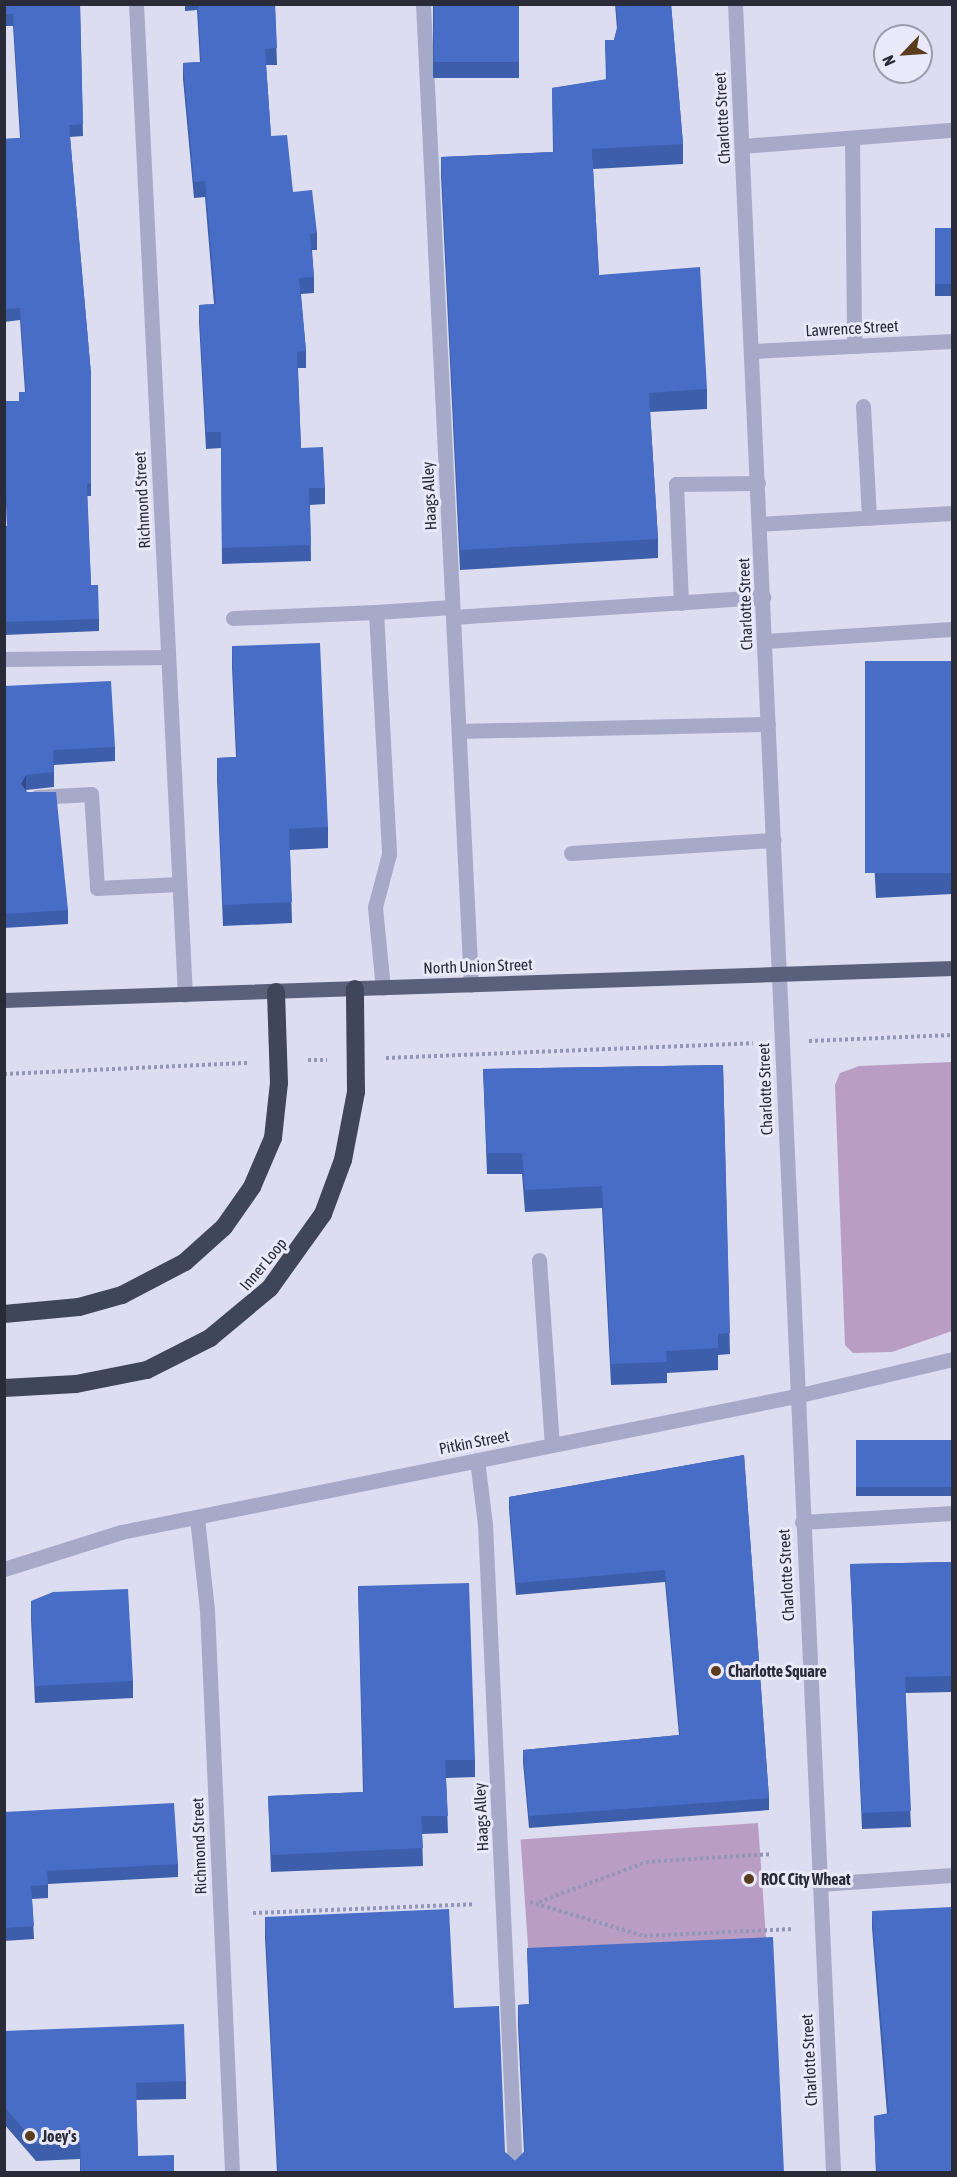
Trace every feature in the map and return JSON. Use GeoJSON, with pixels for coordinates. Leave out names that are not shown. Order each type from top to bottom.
{"type":"FeatureCollection","features":[{"type":"Feature","properties":{"kind":"highway","name":"Inner Loop"},"geometry":{"type":"LineString","coordinates":[[4,1388],[76,1384],[147,1370],[210,1338],[253,1306],[292,1264],[335,1188],[351,1128],[358,1059],[356,989]]}},
{"type":"Feature","properties":{"kind":"highway"},"geometry":{"type":"LineString","coordinates":[[4,1314],[79,1307],[122,1295],[165,1275],[204,1245],[239,1208],[265,1162],[278,1112],[276,992]]}},
{"type":"Feature","properties":{"kind":"main road","name":"North Union Street"},"geometry":{"type":"LineString","coordinates":[[4,1000],[952,968]]}},
{"type":"Feature","properties":{"kind":"street","name":"Richmond Street"},"geometry":{"type":"LineString","coordinates":[[136,4],[185,995]]}},
{"type":"Feature","properties":{"kind":"street","name":"Haags Alley"},"geometry":{"type":"LineString","coordinates":[[423,4],[471,985]]}},
{"type":"Feature","properties":{"kind":"street","name":"Charlotte Street"},"geometry":{"type":"LineString","coordinates":[[735,4],[753,351],[796,1396],[833,2172]]}},
{"type":"Feature","properties":{"kind":"street"},"geometry":{"type":"LineString","coordinates":[[742,146],[952,130]]}},
{"type":"Feature","properties":{"kind":"street"},"geometry":{"type":"LineString","coordinates":[[852,138],[854,346]]}},
{"type":"Feature","properties":{"kind":"street","name":"Lawrence Street"},"geometry":{"type":"LineString","coordinates":[[753,351],[952,341]]}},
{"type":"Feature","properties":{"kind":"street"},"geometry":{"type":"LineString","coordinates":[[863,406],[869,518]]}},
{"type":"Feature","properties":{"kind":"street"},"geometry":{"type":"LineString","coordinates":[[681,603],[676,484],[758,483]]}},
{"type":"Feature","properties":{"kind":"street"},"geometry":{"type":"LineString","coordinates":[[759,524],[952,513]]}},
{"type":"Feature","properties":{"kind":"street"},"geometry":{"type":"LineString","coordinates":[[233,618],[681,603],[763,597]]}},
{"type":"Feature","properties":{"kind":"street"},"geometry":{"type":"LineString","coordinates":[[376,612],[389,854],[375,907],[383,988]]}},
{"type":"Feature","properties":{"kind":"street"},"geometry":{"type":"LineString","coordinates":[[765,640],[952,629]]}},
{"type":"Feature","properties":{"kind":"street"},"geometry":{"type":"LineString","coordinates":[[4,659],[168,657]]}},
{"type":"Feature","properties":{"kind":"street"},"geometry":{"type":"LineString","coordinates":[[459,731],[768,724]]}},
{"type":"Feature","properties":{"kind":"street"},"geometry":{"type":"LineString","coordinates":[[30,798],[92,794],[97,888],[179,884]]}},
{"type":"Feature","properties":{"kind":"street"},"geometry":{"type":"LineString","coordinates":[[570,853],[774,840]]}},
{"type":"Feature","properties":{"kind":"street"},"geometry":{"type":"LineString","coordinates":[[539,1260],[552,1445]]}},
{"type":"Feature","properties":{"kind":"street","name":"Pitkin Street"},"geometry":{"type":"LineString","coordinates":[[4,1569],[89,1540],[796,1396],[952,1359]]}},
{"type":"Feature","properties":{"kind":"street","name":"Haags Alley"},"geometry":{"type":"LineString","coordinates":[[477,1460],[485,1524],[515,2172]]}},
{"type":"Feature","properties":{"kind":"street"},"geometry":{"type":"LineString","coordinates":[[802,1522],[952,1513]]}},
{"type":"Feature","properties":{"kind":"street","name":"Richmond Street"},"geometry":{"type":"LineString","coordinates":[[197,1518],[207,1610],[232,2172]]}},
{"type":"Feature","properties":{"kind":"street"},"geometry":{"type":"LineString","coordinates":[[819,1884],[952,1875]]}},
{"type":"Feature","properties":{"kind":"path"},"geometry":{"type":"LineString","coordinates":[[847,1040],[952,1035]]}},
{"type":"Feature","properties":{"kind":"path"},"geometry":{"type":"LineString","coordinates":[[4,1074],[706,1044]]}},
{"type":"Feature","properties":{"kind":"path"},"geometry":{"type":"LineString","coordinates":[[538,1902],[646,1862],[772,1854]]}},
{"type":"Feature","properties":{"kind":"shaded area"},"geometry":{"type":"Polygon","coordinates":[[[952,1062],[952,1331],[892,1352],[853,1353],[845,1345],[835,1085],[840,1073],[859,1066],[952,1062]]]}},
{"type":"Feature","properties":{"kind":"shaded area"},"geometry":{"type":"Polygon","coordinates":[[[758,1823],[766,1944],[529,1960],[521,1840],[758,1823]]]}},
{"type":"Feature","properties":{"kind":"building"},"geometry":{"type":"Polygon","coordinates":[[[4,4],[80,4],[83,124],[69,125],[91,374],[91,483],[87,484],[91,585],[98,585],[99,619],[4,622],[4,526],[7,526],[4,401],[19,401],[19,392],[26,392],[20,308],[4,309],[4,139],[21,138],[13,14],[4,14],[4,4]]]}},
{"type":"Feature","properties":{"kind":"building"},"geometry":{"type":"Polygon","coordinates":[[[198,4],[275,4],[277,48],[265,49],[271,136],[287,135],[293,192],[312,190],[317,233],[310,234],[314,277],[299,278],[306,351],[297,352],[301,448],[323,447],[325,488],[309,488],[311,545],[222,548],[221,432],[206,432],[199,305],[216,304],[205,181],[194,182],[183,63],[201,62],[198,4]]]}},
{"type":"Feature","properties":{"kind":"building"},"geometry":{"type":"Polygon","coordinates":[[[434,4],[519,4],[519,62],[434,62],[434,4]]]}},
{"type":"Feature","properties":{"kind":"building"},"geometry":{"type":"Polygon","coordinates":[[[616,4],[671,4],[683,144],[592,149],[599,275],[700,267],[707,389],[649,393],[658,539],[460,550],[441,157],[554,152],[552,88],[607,79],[605,40],[614,40],[618,24],[616,4]]]}},
{"type":"Feature","properties":{"kind":"building"},"geometry":{"type":"Polygon","coordinates":[[[935,228],[952,228],[952,284],[935,284],[935,228]]]}},
{"type":"Feature","properties":{"kind":"building"},"geometry":{"type":"Polygon","coordinates":[[[320,643],[328,827],[289,829],[292,902],[223,905],[217,758],[237,757],[232,646],[320,643]]]}},
{"type":"Feature","properties":{"kind":"building"},"geometry":{"type":"Polygon","coordinates":[[[865,661],[952,661],[952,873],[865,873],[865,661]]]}},
{"type":"Feature","properties":{"kind":"building"},"geometry":{"type":"Polygon","coordinates":[[[111,681],[115,747],[53,750],[54,772],[26,775],[21,784],[27,792],[56,792],[68,910],[4,914],[4,686],[111,681]]]}},
{"type":"Feature","properties":{"kind":"building"},"geometry":{"type":"Polygon","coordinates":[[[723,1065],[730,1333],[718,1334],[718,1348],[666,1351],[667,1362],[611,1364],[602,1186],[525,1190],[522,1153],[487,1153],[483,1069],[723,1065]]]}},
{"type":"Feature","properties":{"kind":"building"},"geometry":{"type":"Polygon","coordinates":[[[856,1440],[952,1440],[952,1487],[856,1487],[856,1440]]]}},
{"type":"Feature","properties":{"kind":"building","name":"Charlotte Square"},"geometry":{"type":"Polygon","coordinates":[[[744,1455],[769,1798],[529,1816],[523,1750],[680,1735],[665,1570],[516,1583],[509,1497],[744,1455]]]}},
{"type":"Feature","properties":{"kind":"building"},"geometry":{"type":"Polygon","coordinates":[[[952,1562],[952,1676],[905,1677],[911,1811],[862,1813],[850,1564],[952,1562]]]}},
{"type":"Feature","properties":{"kind":"building"},"geometry":{"type":"Polygon","coordinates":[[[469,1583],[475,1760],[445,1760],[448,1816],[421,1816],[423,1848],[271,1855],[268,1796],[364,1792],[358,1586],[469,1583]]]}},
{"type":"Feature","properties":{"kind":"building"},"geometry":{"type":"Polygon","coordinates":[[[128,1589],[133,1681],[35,1686],[31,1601],[53,1592],[128,1589]]]}},
{"type":"Feature","properties":{"kind":"building"},"geometry":{"type":"Polygon","coordinates":[[[174,1803],[178,1864],[47,1871],[48,1885],[31,1886],[34,1926],[4,1928],[4,1812],[174,1803]]]}},
{"type":"Feature","properties":{"kind":"building"},"geometry":{"type":"Polygon","coordinates":[[[952,1907],[952,2172],[876,2172],[874,2116],[889,2113],[872,1911],[952,1907]]]}},
{"type":"Feature","properties":{"kind":"building"},"geometry":{"type":"Polygon","coordinates":[[[449,1909],[454,2008],[499,2006],[505,2152],[515,2161],[525,2151],[518,2005],[530,2004],[527,1948],[773,1937],[784,2172],[278,2172],[265,1917],[449,1909]]]}},
{"type":"Feature","properties":{"kind":"building"},"geometry":{"type":"Polygon","coordinates":[[[184,2024],[186,2081],[136,2083],[138,2156],[174,2155],[174,2172],[81,2172],[80,2142],[36,2144],[4,2106],[4,2031],[184,2024]]]}},
{"type":"Feature","properties":{"kind":"place","name":"Charlotte Square"},"geometry":{"type":"Point","coordinates":[716,1671]}},
{"type":"Feature","properties":{"kind":"place","name":"ROC City Wheat"},"geometry":{"type":"Point","coordinates":[749,1879]}},
{"type":"Feature","properties":{"kind":"place","name":"Joey's"},"geometry":{"type":"Point","coordinates":[30,2136]}}]}
